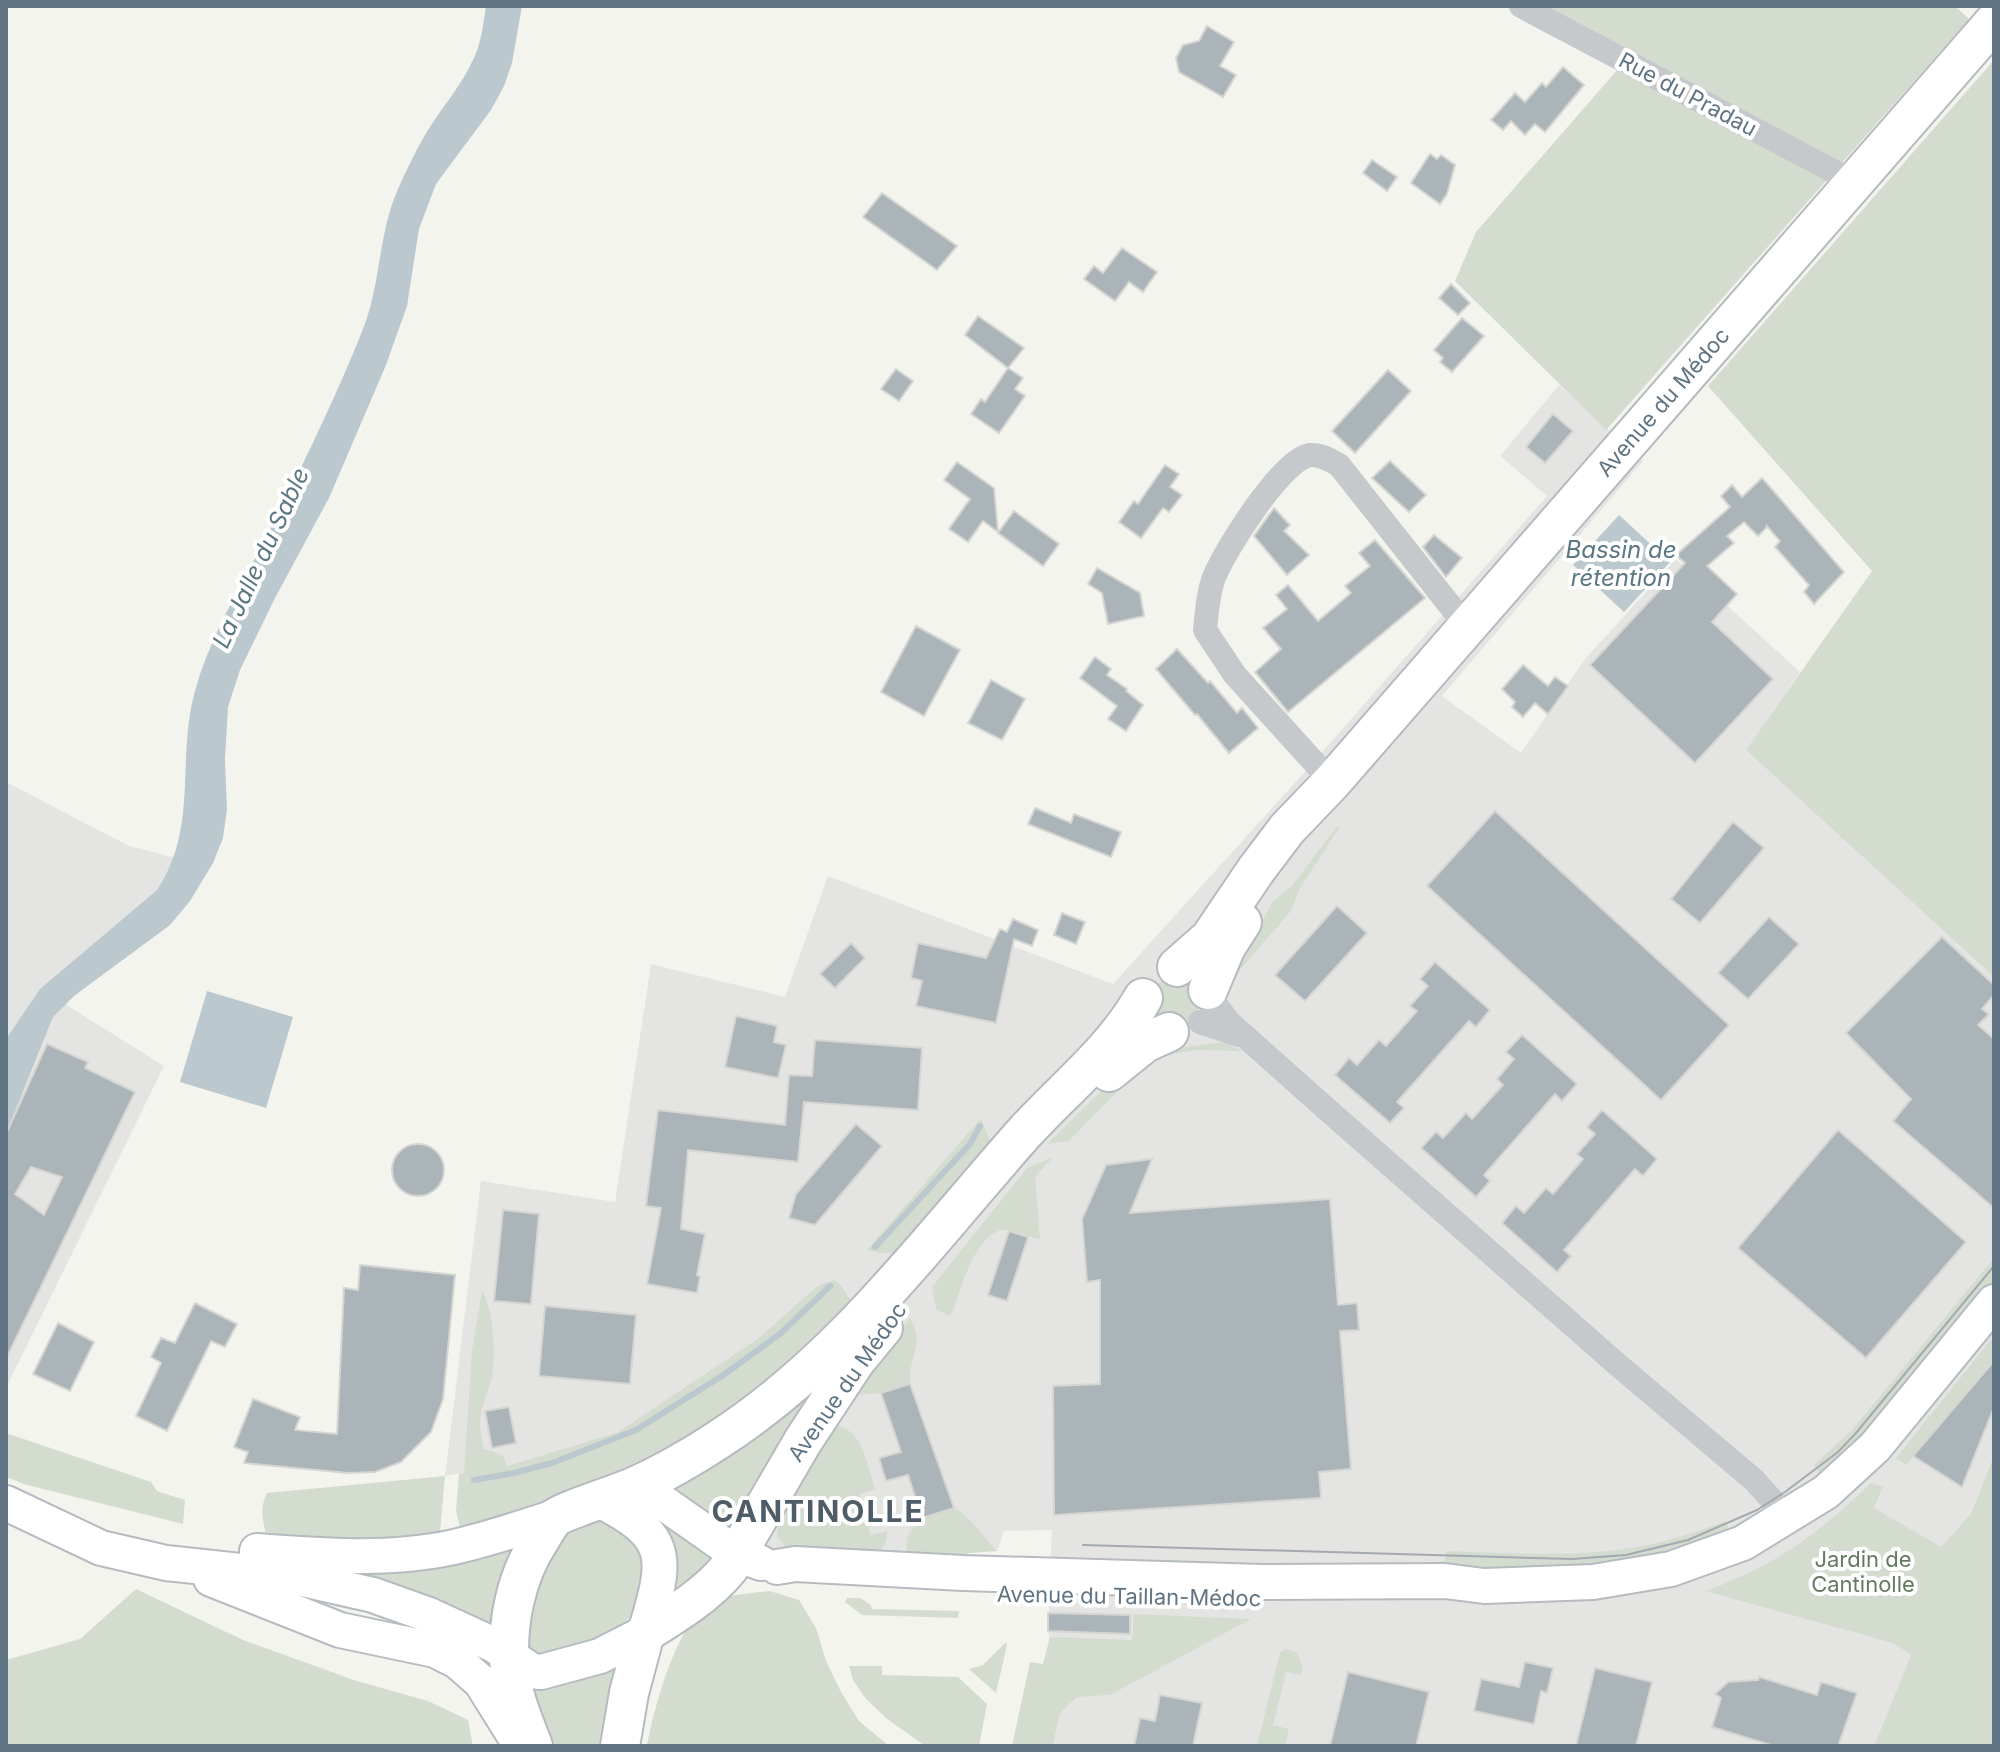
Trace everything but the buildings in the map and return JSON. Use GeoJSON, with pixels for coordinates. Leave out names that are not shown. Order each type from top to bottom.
{"type":"FeatureCollection","features":[{"type":"Feature","properties":{"kind":"main road","name":"Avenue du Médoc"},"geometry":{"type":"LineString","coordinates":[[1177,967],[1210,938],[1279,839],[1994,22]]}},
{"type":"Feature","properties":{"kind":"main road","name":"Avenue du Médoc"},"geometry":{"type":"LineString","coordinates":[[6,1503],[91,1544],[166,1563],[255,1571],[353,1589],[440,1619],[494,1645],[526,1669],[541,1672],[600,1656],[645,1633],[672,1617],[721,1578],[738,1555],[781,1476],[855,1362],[1008,1175],[1080,1099],[1145,1043],[1196,1010],[1226,947],[1319,807],[1332,782]]}},
{"type":"Feature","properties":{"kind":"main road"},"geometry":{"type":"LineString","coordinates":[[1177,967],[1196,974],[1196,1010],[1153,1023],[1144,1007],[1148,981],[1157,973],[1177,967]]}},
{"type":"Feature","properties":{"kind":"main road","name":"Avenue du Médoc"},"geometry":{"type":"LineString","coordinates":[[6,1493],[110,1529],[170,1542],[225,1549],[353,1556],[402,1554],[453,1547],[555,1517],[638,1485],[716,1441],[756,1413],[835,1347],[1050,1104],[1106,1052],[1143,998]]}},
{"type":"Feature","properties":{"kind":"main road","name":"Avenue du Taillan-Médoc"},"geometry":{"type":"LineString","coordinates":[[638,1485],[738,1555],[777,1567],[795,1564],[963,1573],[1263,1582],[1445,1581],[1484,1586],[1593,1582],[1671,1569],[1726,1551],[1784,1520],[1826,1492],[1875,1447],[1994,1302]]}},
{"type":"Feature","properties":{"kind":"main road"},"geometry":{"type":"LineString","coordinates":[[601,1501],[639,1522],[658,1548],[660,1575],[629,1693],[620,1746]]}},
{"type":"Feature","properties":{"kind":"main road"},"geometry":{"type":"LineString","coordinates":[[533,1746],[513,1687],[511,1621],[523,1570],[555,1517]]}},
{"type":"Feature","properties":{"kind":"main road"},"geometry":{"type":"LineString","coordinates":[[166,1563],[340,1630],[440,1652],[457,1661],[481,1682],[521,1746]]}},
{"type":"Feature","properties":{"kind":"street","name":"Rue du Pradau"},"geometry":{"type":"LineString","coordinates":[[1521,6],[1854,182]]}},
{"type":"Feature","properties":{"kind":"street"},"geometry":{"type":"LineString","coordinates":[[1332,782],[1235,675],[1205,630],[1214,576],[1252,511],[1292,465],[1309,455],[1326,457],[1339,465],[1467,627]]}},
{"type":"Feature","properties":{"kind":"street"},"geometry":{"type":"LineString","coordinates":[[1196,1010],[1252,1042],[1618,1365],[1754,1480],[1784,1520]]}},
{"type":"Feature","properties":{"kind":"shaded area"},"geometry":{"type":"Polygon","coordinates":[[[1559,385],[1643,461],[1442,696],[1521,753],[1585,659],[1676,559],[1800,672],[1747,750],[1994,977],[1994,1455],[1874,1746],[1053,1746],[1060,1713],[1048,1631],[1052,1530],[1004,1531],[997,1551],[968,1553],[967,1564],[794,1558],[732,1537],[675,1497],[618,1432],[505,1467],[445,1476],[481,1181],[615,1202],[651,964],[785,997],[828,876],[1113,984],[1547,496],[1500,456],[1559,385]]]}},
{"type":"Feature","properties":{"kind":"shaded area"},"geometry":{"type":"Polygon","coordinates":[[[6,782],[129,846],[180,859],[173,876],[6,1057],[6,782]]]}},
{"type":"Feature","properties":{"kind":"shaded area"},"geometry":{"type":"Polygon","coordinates":[[[65,1004],[164,1066],[6,1388],[6,1134],[53,1017],[65,1004]]]}},
{"type":"Feature","properties":{"kind":"green space"},"geometry":{"type":"Polygon","coordinates":[[[1529,6],[1955,6],[1969,19],[1606,430],[1455,281],[1476,232],[1625,61],[1529,6]]]}},
{"type":"Feature","properties":{"kind":"green space"},"geometry":{"type":"Polygon","coordinates":[[[1994,60],[1994,977],[1746,750],[1872,571],[1708,386],[1994,60]]]}},
{"type":"Feature","properties":{"kind":"green space"},"geometry":{"type":"Polygon","coordinates":[[[1337,826],[1339,828],[1299,890],[1291,911],[1227,985],[1273,901],[1292,886],[1337,826]]]}},
{"type":"Feature","properties":{"kind":"green space"},"geometry":{"type":"Polygon","coordinates":[[[1176,976],[1193,983],[1200,1000],[1193,1017],[1176,1024],[1159,1017],[1152,1000],[1159,983],[1176,976]]]}},
{"type":"Feature","properties":{"kind":"green space"},"geometry":{"type":"Polygon","coordinates":[[[1223,1042],[1243,1051],[1197,1050],[1150,1058],[1069,1141],[1047,1144],[1114,1079],[1155,1047],[1178,1048],[1223,1042]]]}},
{"type":"Feature","properties":{"kind":"green space"},"geometry":{"type":"Polygon","coordinates":[[[981,1118],[991,1144],[909,1247],[888,1253],[867,1250],[981,1118]]]}},
{"type":"Feature","properties":{"kind":"green space"},"geometry":{"type":"Polygon","coordinates":[[[1053,1157],[1035,1177],[1040,1239],[1006,1230],[993,1234],[984,1241],[970,1264],[953,1311],[949,1316],[936,1309],[932,1287],[1027,1168],[1053,1157]]]}},
{"type":"Feature","properties":{"kind":"green space"},"geometry":{"type":"Polygon","coordinates":[[[1994,1258],[1994,1281],[1863,1439],[1822,1476],[1814,1465],[1852,1430],[1994,1258]]]}},
{"type":"Feature","properties":{"kind":"green space"},"geometry":{"type":"Polygon","coordinates":[[[834,1280],[851,1301],[809,1346],[733,1407],[691,1433],[604,1477],[467,1529],[460,1527],[456,1511],[459,1474],[464,1473],[472,1350],[482,1291],[491,1321],[494,1356],[492,1376],[481,1412],[481,1434],[484,1449],[503,1455],[507,1466],[618,1432],[759,1338],[821,1284],[834,1280]]]}},
{"type":"Feature","properties":{"kind":"green space"},"geometry":{"type":"Polygon","coordinates":[[[910,1318],[917,1343],[910,1384],[881,1393],[854,1395],[910,1318]]]}},
{"type":"Feature","properties":{"kind":"green space"},"geometry":{"type":"Polygon","coordinates":[[[1994,1336],[1994,1361],[1906,1465],[1896,1458],[1994,1336]]]}},
{"type":"Feature","properties":{"kind":"green space"},"geometry":{"type":"Polygon","coordinates":[[[826,1369],[732,1537],[675,1497],[674,1488],[826,1369]]]}},
{"type":"Feature","properties":{"kind":"green space"},"geometry":{"type":"Polygon","coordinates":[[[839,1426],[854,1436],[864,1452],[875,1489],[860,1494],[871,1535],[887,1531],[886,1542],[875,1555],[794,1558],[777,1536],[778,1517],[833,1429],[839,1426]]]}},
{"type":"Feature","properties":{"kind":"green space"},"geometry":{"type":"Polygon","coordinates":[[[6,1433],[151,1482],[157,1491],[185,1500],[183,1524],[6,1477],[6,1433]]]}},
{"type":"Feature","properties":{"kind":"green space","name":"Jardin de Cantinolle"},"geometry":{"type":"Polygon","coordinates":[[[1994,1455],[1994,1746],[1874,1746],[1911,1655],[1895,1644],[1705,1591],[1753,1571],[1794,1547],[1833,1518],[1871,1483],[1883,1487],[1874,1508],[1941,1547],[1970,1515],[1994,1455]]]}},
{"type":"Feature","properties":{"kind":"green space"},"geometry":{"type":"Polygon","coordinates":[[[445,1476],[440,1532],[397,1542],[267,1538],[262,1510],[267,1493],[445,1476]]]}},
{"type":"Feature","properties":{"kind":"green space"},"geometry":{"type":"Polygon","coordinates":[[[645,1507],[720,1558],[668,1606],[645,1507]]]}},
{"type":"Feature","properties":{"kind":"green space"},"geometry":{"type":"Polygon","coordinates":[[[954,1508],[971,1521],[997,1551],[968,1553],[967,1564],[909,1563],[907,1539],[910,1531],[924,1519],[954,1508]]]}},
{"type":"Feature","properties":{"kind":"green space"},"geometry":{"type":"Polygon","coordinates":[[[618,1521],[648,1561],[634,1613],[609,1639],[545,1660],[528,1653],[523,1617],[531,1588],[563,1536],[584,1523],[618,1521]]]}},
{"type":"Feature","properties":{"kind":"green space"},"geometry":{"type":"Polygon","coordinates":[[[1725,1521],[1731,1533],[1658,1558],[1546,1570],[1371,1568],[1445,1561],[1446,1551],[1553,1554],[1620,1549],[1689,1534],[1725,1521]]]}},
{"type":"Feature","properties":{"kind":"green space"},"geometry":{"type":"Polygon","coordinates":[[[515,1542],[496,1635],[336,1566],[515,1542]]]}},
{"type":"Feature","properties":{"kind":"green space"},"geometry":{"type":"Polygon","coordinates":[[[136,1589],[243,1640],[357,1681],[428,1701],[468,1720],[473,1746],[6,1746],[6,1660],[80,1639],[136,1589]]]}},
{"type":"Feature","properties":{"kind":"green space"},"geometry":{"type":"Polygon","coordinates":[[[770,1591],[799,1600],[816,1628],[826,1661],[841,1692],[859,1721],[889,1746],[647,1746],[669,1666],[689,1626],[714,1601],[770,1591]]]}},
{"type":"Feature","properties":{"kind":"green space"},"geometry":{"type":"Polygon","coordinates":[[[847,1598],[860,1598],[872,1609],[959,1611],[958,1618],[862,1615],[845,1602],[847,1598]]]}},
{"type":"Feature","properties":{"kind":"green space"},"geometry":{"type":"Polygon","coordinates":[[[1134,1614],[1251,1619],[1110,1695],[1077,1697],[1060,1713],[1053,1746],[1012,1746],[1030,1662],[1043,1664],[1050,1637],[1132,1640],[1134,1614]]]}},
{"type":"Feature","properties":{"kind":"green space"},"geometry":{"type":"Polygon","coordinates":[[[1006,1642],[996,1693],[969,1669],[983,1665],[1006,1642]]]}},
{"type":"Feature","properties":{"kind":"green space"},"geometry":{"type":"Polygon","coordinates":[[[1285,1649],[1297,1652],[1302,1675],[1286,1672],[1273,1725],[1289,1729],[1285,1746],[1257,1746],[1280,1652],[1285,1649]]]}},
{"type":"Feature","properties":{"kind":"green space"},"geometry":{"type":"Polygon","coordinates":[[[618,1664],[609,1691],[601,1746],[546,1746],[524,1690],[559,1683],[618,1664]]]}},
{"type":"Feature","properties":{"kind":"green space"},"geometry":{"type":"Polygon","coordinates":[[[849,1666],[882,1666],[882,1675],[958,1677],[987,1704],[979,1746],[925,1746],[866,1699],[853,1680],[849,1666]]]}},
{"type":"Feature","properties":{"kind":"water","name":"La Jalle du Sable"},"geometry":{"type":"Polygon","coordinates":[[[486,6],[522,6],[512,63],[491,110],[436,184],[419,229],[407,306],[386,365],[329,498],[240,670],[228,707],[225,759],[227,809],[223,838],[213,863],[190,901],[170,925],[74,996],[53,1017],[6,1134],[6,1039],[40,989],[157,890],[170,866],[182,817],[190,716],[201,671],[217,632],[304,461],[352,356],[369,312],[391,206],[425,135],[474,57],[486,6]]]}},
{"type":"Feature","properties":{"kind":"water","name":"Bassin de rétention"},"geometry":{"type":"Polygon","coordinates":[[[1619,515],[1670,562],[1624,612],[1573,565],[1619,515]]]}},
{"type":"Feature","properties":{"kind":"water"},"geometry":{"type":"Polygon","coordinates":[[[207,991],[293,1017],[266,1108],[180,1082],[207,991]]]}},
{"type":"Feature","properties":{"kind":"waterway"},"geometry":{"type":"LineString","coordinates":[[875,1247],[970,1144],[980,1126]]}},
{"type":"Feature","properties":{"kind":"waterway"},"geometry":{"type":"LineString","coordinates":[[474,1480],[552,1463],[636,1430],[725,1374],[781,1333],[830,1286]]}},
{"type":"Feature","properties":{"kind":"tram line"},"geometry":{"type":"LineString","coordinates":[[1083,1545],[1572,1559],[1626,1555],[1688,1540],[1757,1510],[1838,1452],[1994,1266]]}},
{"type":"Feature","properties":{"kind":"district","name":"CANTINOLLE"},"geometry":{"type":"Point","coordinates":[818,1512]}}]}
